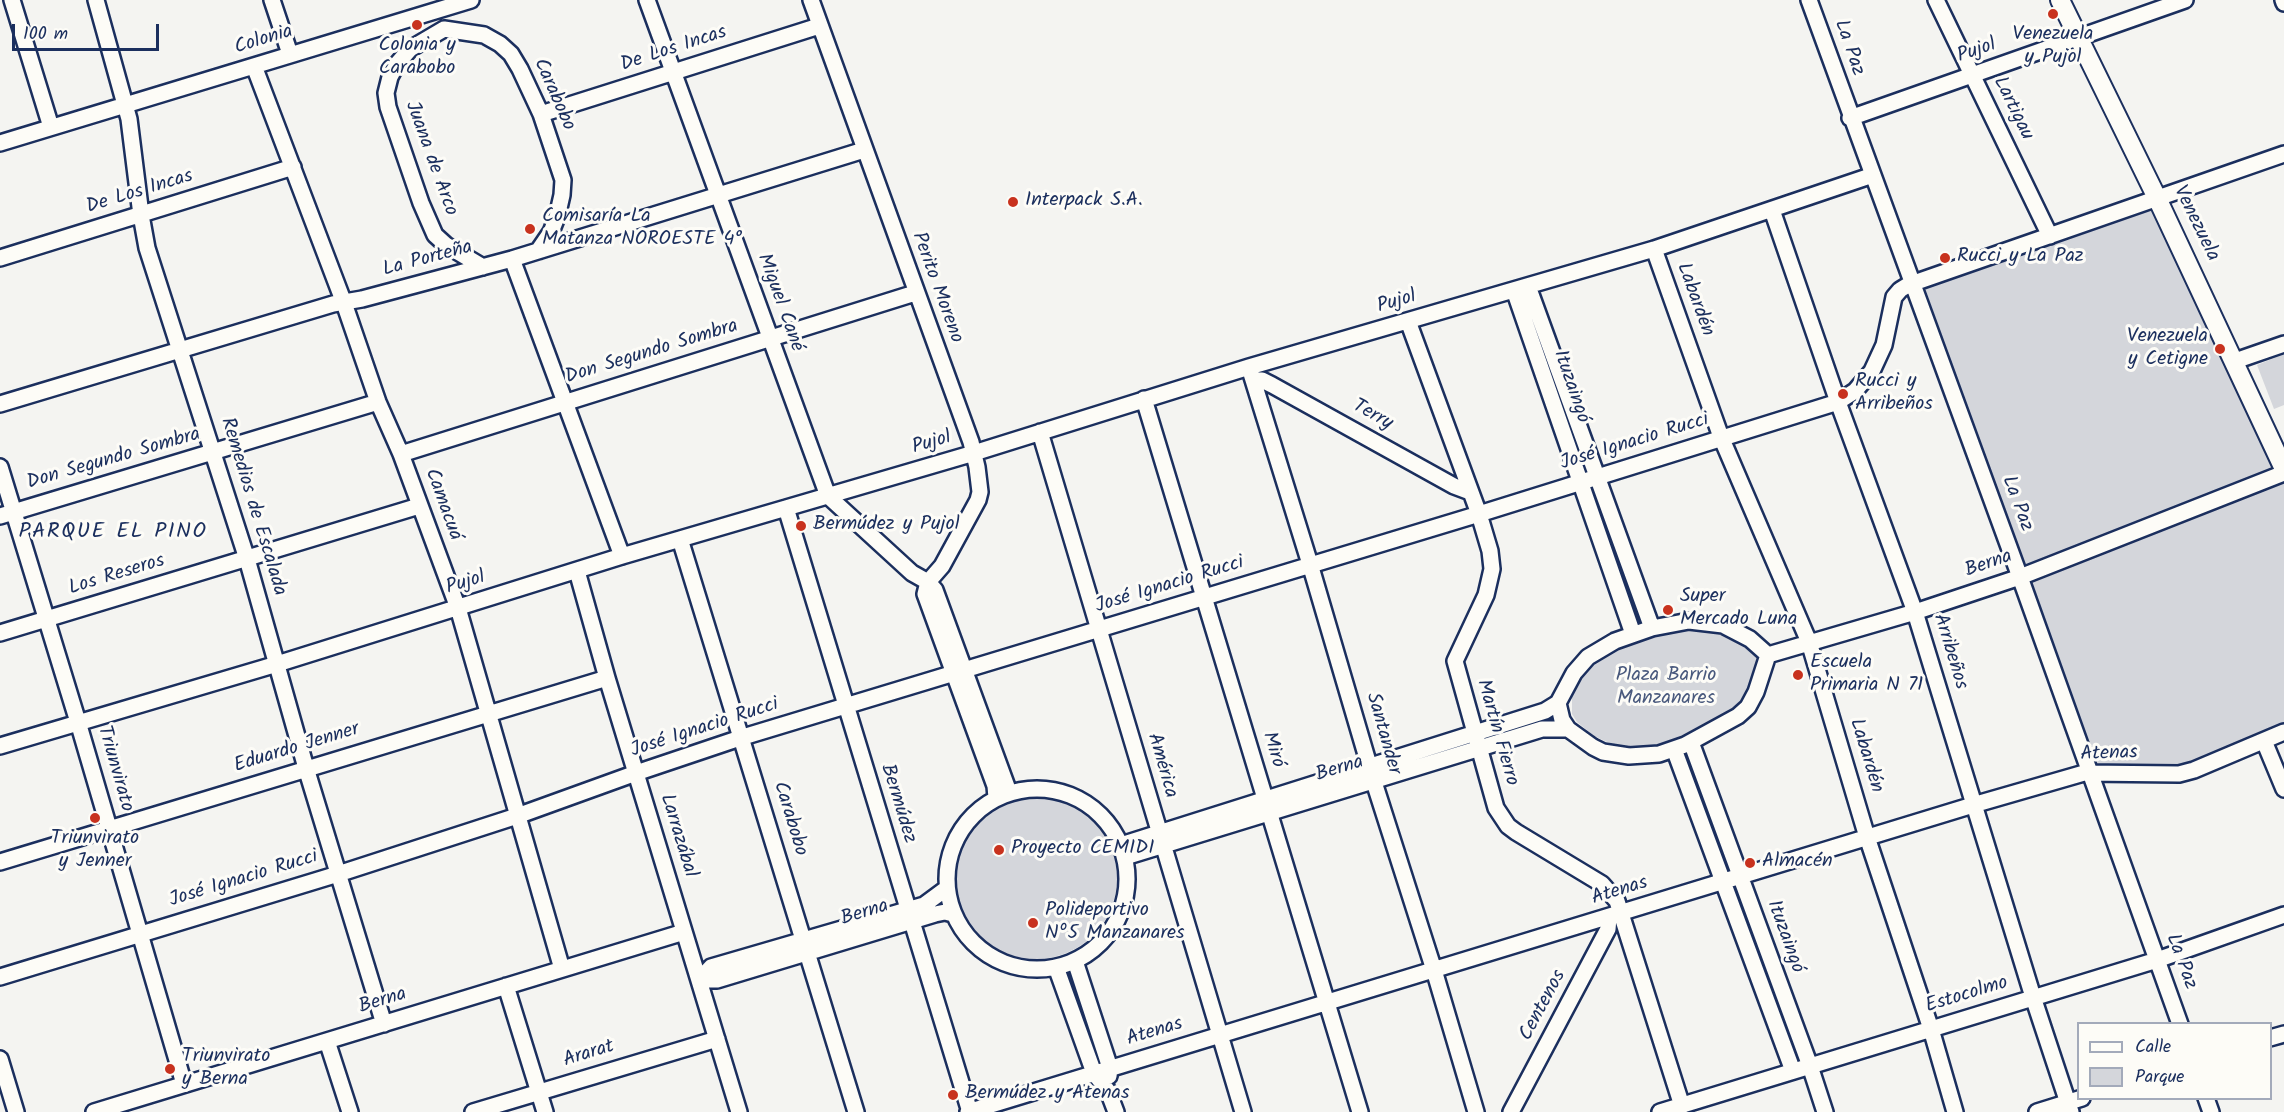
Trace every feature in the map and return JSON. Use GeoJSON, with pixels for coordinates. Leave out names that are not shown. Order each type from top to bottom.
{"type":"FeatureCollection","features":[{"type":"Feature","properties":{"kind":"main road","name":"Venezuela"},"geometry":{"type":"LineString","coordinates":[[2060,0],[2235,362],[2284,471]]}},
{"type":"Feature","properties":{"kind":"street","name":"Remedios de Escalada"},"geometry":{"type":"LineString","coordinates":[[96,0],[126,105],[147,248],[214,453],[384,1024]]}},
{"type":"Feature","properties":{"kind":"street"},"geometry":{"type":"LineString","coordinates":[[272,0],[290,54]]}},
{"type":"Feature","properties":{"kind":"street","name":"Colonia"},"geometry":{"type":"LineString","coordinates":[[0,143],[254,66],[436,5],[471,0]]}},
{"type":"Feature","properties":{"kind":"street","name":"Miguel Cané"},"geometry":{"type":"LineString","coordinates":[[647,0],[828,496],[912,573],[928,582]]}},
{"type":"Feature","properties":{"kind":"street","name":"Perito Moreno"},"geometry":{"type":"LineString","coordinates":[[811,0],[974,453],[980,480],[978,500],[942,566],[928,582]]}},
{"type":"Feature","properties":{"kind":"street","name":"La Paz"},"geometry":{"type":"LineString","coordinates":[[1809,0],[2180,1022]]}},
{"type":"Feature","properties":{"kind":"street","name":"Lartigau"},"geometry":{"type":"LineString","coordinates":[[1936,0],[2050,236]]}},
{"type":"Feature","properties":{"kind":"street","name":"Pujol"},"geometry":{"type":"LineString","coordinates":[[1850,118],[2185,0]]}},
{"type":"Feature","properties":{"kind":"street"},"geometry":{"type":"LineString","coordinates":[[436,5],[444,29]]}},
{"type":"Feature","properties":{"kind":"street"},"geometry":{"type":"LineString","coordinates":[[9,6],[51,128]]}},
{"type":"Feature","properties":{"kind":"street","name":"De Los Incas"},"geometry":{"type":"LineString","coordinates":[[541,114],[819,26]]}},
{"type":"Feature","properties":{"kind":"street","name":"Carabobo"},"geometry":{"type":"LineString","coordinates":[[444,29],[484,35],[500,44],[511,54],[520,69],[541,114],[563,180],[557,217],[551,232],[538,250]]}},
{"type":"Feature","properties":{"kind":"street","name":"Juana de Arco"},"geometry":{"type":"LineString","coordinates":[[444,29],[410,49],[397,64],[390,77],[386,93],[387,107],[421,203],[435,235],[446,245],[483,267]]}},
{"type":"Feature","properties":{"kind":"street","name":"Camacuá"},"geometry":{"type":"LineString","coordinates":[[254,66],[344,303],[378,402],[401,454],[458,608],[562,969]]}},
{"type":"Feature","properties":{"kind":"street","name":"La Porteña"},"geometry":{"type":"LineString","coordinates":[[0,404],[344,303],[512,259],[864,150]]}},
{"type":"Feature","properties":{"kind":"street","name":"José Ignacio Rucci"},"geometry":{"type":"LineString","coordinates":[[0,977],[338,874],[517,816],[636,772],[743,737],[1479,514],[1838,402],[1856,391],[1872,371],[1884,345],[1894,297],[1900,290],[1913,283],[2284,154]]}},
{"type":"Feature","properties":{"kind":"street","name":"De Los Incas"},"geometry":{"type":"LineString","coordinates":[[0,258],[293,167]]}},
{"type":"Feature","properties":{"kind":"street","name":"Pujol"},"geometry":{"type":"LineString","coordinates":[[0,746],[277,664],[622,556],[974,453],[1144,399],[1251,374],[1408,321],[1654,249],[1873,175]]}},
{"type":"Feature","properties":{"kind":"street","name":"Arribeños"},"geometry":{"type":"LineString","coordinates":[[1772,210],[1838,402],[1915,612],[2033,997],[2074,1104]]}},
{"type":"Feature","properties":{"kind":"street","name":"Labardén"},"geometry":{"type":"LineString","coordinates":[[1654,249],[1721,437],[1809,642],[1867,837],[1931,1029],[1955,1112]]}},
{"type":"Feature","properties":{"kind":"street"},"geometry":{"type":"LineString","coordinates":[[512,259],[622,556]]}},
{"type":"Feature","properties":{"kind":"street","name":"Ituzaingó"},"geometry":{"type":"LineString","coordinates":[[1521,288],[1597,477],[1652,628]]}},
{"type":"Feature","properties":{"kind":"street","name":"Ituzaingó"},"geometry":{"type":"LineString","coordinates":[[1521,288],[1580,482],[1633,634]]}},
{"type":"Feature","properties":{"kind":"street","name":"Don Segundo Sombra"},"geometry":{"type":"LineString","coordinates":[[401,454],[915,292]]}},
{"type":"Feature","properties":{"kind":"street","name":"Martín Fierro"},"geometry":{"type":"LineString","coordinates":[[1408,321],[1479,514],[1491,560],[1490,582],[1455,661],[1496,808],[1508,826],[1602,884],[1617,901],[1615,916],[1682,1106]]}},
{"type":"Feature","properties":{"kind":"street"},"geometry":{"type":"LineString","coordinates":[[2235,362],[2284,344]]}},
{"type":"Feature","properties":{"kind":"street","name":"Terry"},"geometry":{"type":"LineString","coordinates":[[1251,374],[1454,486],[1470,492]]}},
{"type":"Feature","properties":{"kind":"street","name":"Santander"},"geometry":{"type":"LineString","coordinates":[[1251,374],[1310,564],[1371,775],[1434,970],[1476,1112]]}},
{"type":"Feature","properties":{"kind":"street","name":"Miró"},"geometry":{"type":"LineString","coordinates":[[1144,399],[1360,1112]]}},
{"type":"Feature","properties":{"kind":"street","name":"Don Segundo Sombra"},"geometry":{"type":"LineString","coordinates":[[7,514],[378,402]]}},
{"type":"Feature","properties":{"kind":"street","name":"América"},"geometry":{"type":"LineString","coordinates":[[1040,432],[1243,1112]]}},
{"type":"Feature","properties":{"kind":"street","name":"Triunvirato"},"geometry":{"type":"LineString","coordinates":[[0,467],[7,514],[47,619],[183,1084]]}},
{"type":"Feature","properties":{"kind":"street","name":"Berna"},"geometry":{"type":"LineString","coordinates":[[1768,655],[1915,612],[2020,577],[2284,471]]}},
{"type":"Feature","properties":{"kind":"street","name":"Los Reseros"},"geometry":{"type":"LineString","coordinates":[[0,633],[419,506]]}},
{"type":"Feature","properties":{"kind":"street","name":"Bermúdez"},"geometry":{"type":"LineString","coordinates":[[786,508],[969,1112]]}},
{"type":"Feature","properties":{"kind":"street","name":"Carabobo"},"geometry":{"type":"LineString","coordinates":[[680,539],[743,737],[856,1112]]}},
{"type":"Feature","properties":{"kind":"street","name":"Larrazábal"},"geometry":{"type":"LineString","coordinates":[[577,571],[607,678],[739,1112]]}},
{"type":"Feature","properties":{"kind":"street"},"geometry":{"type":"LineString","coordinates":[[928,582],[925,594],[960,671],[995,786],[1003,795]]}},
{"type":"Feature","properties":{"kind":"street"},"geometry":{"type":"LineString","coordinates":[[1689,621],[1723,625],[1749,639],[1768,655],[1756,692],[1748,706],[1726,724],[1674,749],[1644,756],[1616,755],[1593,747],[1568,729],[1562,720],[1558,703],[1574,673],[1588,657],[1615,641],[1652,628],[1689,621]]}},
{"type":"Feature","properties":{"kind":"street","name":"Eduardo Jenner"},"geometry":{"type":"LineString","coordinates":[[0,862],[607,678]]}},
{"type":"Feature","properties":{"kind":"street","name":"Berna"},"geometry":{"type":"LineString","coordinates":[[1477,742],[1558,703]]}},
{"type":"Feature","properties":{"kind":"street","name":"Berna"},"geometry":{"type":"LineString","coordinates":[[1123,851],[1477,742],[1542,729],[1568,729]]}},
{"type":"Feature","properties":{"kind":"street","name":"Atenas"},"geometry":{"type":"LineString","coordinates":[[969,1112],[1973,805],[2089,772],[2179,774],[2194,770],[2284,732]]}},
{"type":"Feature","properties":{"kind":"street"},"geometry":{"type":"LineString","coordinates":[[2264,741],[2284,789]]}},
{"type":"Feature","properties":{"kind":"street","name":"Ituzaingó"},"geometry":{"type":"LineString","coordinates":[[1691,742],[1825,1112]]}},
{"type":"Feature","properties":{"kind":"street","name":"Ituzaingó"},"geometry":{"type":"LineString","coordinates":[[1674,749],[1793,1071]]}},
{"type":"Feature","properties":{"kind":"street"},"geometry":{"type":"LineString","coordinates":[[1036,788],[1056,790],[1075,796],[1107,821],[1123,851],[1127,885],[1121,912],[1111,930],[1097,946],[1074,961],[1056,967],[1029,969],[1008,964],[989,956],[968,938],[953,914],[947,888],[948,861],[957,835],[974,813],[1003,795],[1036,788]]}},
{"type":"Feature","properties":{"kind":"street","name":"Berna"},"geometry":{"type":"LineString","coordinates":[[909,916],[947,888]]}},
{"type":"Feature","properties":{"kind":"street","name":"Berna"},"geometry":{"type":"LineString","coordinates":[[699,980],[717,980],[805,947],[909,916],[940,912],[953,914]]}},
{"type":"Feature","properties":{"kind":"street","name":"Estocolmo"},"geometry":{"type":"LineString","coordinates":[[1660,1112],[1682,1106],[1709,1105],[1793,1071],[2157,960],[2284,915]]}},
{"type":"Feature","properties":{"kind":"street","name":"Centenos"},"geometry":{"type":"LineString","coordinates":[[1511,1112],[1615,916]]}},
{"type":"Feature","properties":{"kind":"street","name":"Berna"},"geometry":{"type":"LineString","coordinates":[[94,1112],[132,1107],[183,1084],[684,932]]}},
{"type":"Feature","properties":{"kind":"street"},"geometry":{"type":"LineString","coordinates":[[1074,961],[1110,1068],[1108,1091]]}},
{"type":"Feature","properties":{"kind":"street"},"geometry":{"type":"LineString","coordinates":[[1056,967],[1094,1073],[1108,1091],[1116,1112]]}},
{"type":"Feature","properties":{"kind":"street"},"geometry":{"type":"LineString","coordinates":[[506,986],[544,1112]]}},
{"type":"Feature","properties":{"kind":"street","name":"Ararat"},"geometry":{"type":"LineString","coordinates":[[473,1112],[717,1039]]}},
{"type":"Feature","properties":{"kind":"street"},"geometry":{"type":"LineString","coordinates":[[327,1041],[350,1112]]}},
{"type":"Feature","properties":{"kind":"street"},"geometry":{"type":"LineString","coordinates":[[0,1059],[15,1112]]}},
{"type":"Feature","properties":{"kind":"street"},"geometry":{"type":"LineString","coordinates":[[2037,1112],[2074,1104]]}},
{"type":"Feature","properties":{"kind":"green space"},"geometry":{"type":"Polygon","coordinates":[[[2156,207],[2278,468],[2029,568],[2021,564],[1924,285],[2156,207]]]}},
{"type":"Feature","properties":{"kind":"green space"},"geometry":{"type":"Polygon","coordinates":[[[2284,354],[2284,405],[2274,409],[2257,365],[2284,354]]]}},
{"type":"Feature","properties":{"kind":"green space"},"geometry":{"type":"Polygon","coordinates":[[[2284,480],[2284,725],[2189,766],[2098,767],[2026,582],[2284,480]]]}},
{"type":"Feature","properties":{"kind":"green space"},"geometry":{"type":"Polygon","coordinates":[[[1597,485],[1646,626],[1635,630],[1586,489],[1597,485]]]}},
{"type":"Feature","properties":{"kind":"green space","name":"Plaza Barrio Manzanares"},"geometry":{"type":"Polygon","coordinates":[[[1687,627],[1724,631],[1760,654],[1762,662],[1747,700],[1718,722],[1671,744],[1655,747],[1618,747],[1594,736],[1577,722],[1572,714],[1572,696],[1586,670],[1620,648],[1655,634],[1687,627]]]}},
{"type":"Feature","properties":{"kind":"green space"},"geometry":{"type":"Polygon","coordinates":[[[1686,750],[1734,876],[1727,879],[1680,752],[1686,750]]]}},
{"type":"Feature","properties":{"kind":"green space"},"geometry":{"type":"Polygon","coordinates":[[[1036,797],[1052,798],[1067,803],[1081,810],[1093,821],[1104,833],[1111,847],[1116,862],[1116,894],[1111,909],[1104,923],[1093,935],[1081,946],[1067,953],[1052,958],[1036,959],[1020,958],[1005,953],[991,946],[979,935],[968,923],[961,909],[956,894],[955,878],[956,862],[961,847],[968,833],[979,821],[991,810],[1005,803],[1020,798],[1036,797]]]}},
{"type":"Feature","properties":{"kind":"green space"},"geometry":{"type":"Polygon","coordinates":[[[1738,886],[1800,1055],[1794,1054],[1731,888],[1738,886]]]}},
{"type":"Feature","properties":{"kind":"place","name":"Venezuela y Pujol"},"geometry":{"type":"Point","coordinates":[2053,14]}},
{"type":"Feature","properties":{"kind":"place","name":"Colonia y Carabobo"},"geometry":{"type":"Point","coordinates":[417,25]}},
{"type":"Feature","properties":{"kind":"place","name":"Interpack S.A."},"geometry":{"type":"Point","coordinates":[1013,202]}},
{"type":"Feature","properties":{"kind":"place","name":"Comisaría La Matanza NOROESTE 4°"},"geometry":{"type":"Point","coordinates":[530,229]}},
{"type":"Feature","properties":{"kind":"place","name":"Rucci y La Paz"},"geometry":{"type":"Point","coordinates":[1945,258]}},
{"type":"Feature","properties":{"kind":"place","name":"Venezuela y Cetigne"},"geometry":{"type":"Point","coordinates":[2220,349]}},
{"type":"Feature","properties":{"kind":"place","name":"Rucci y Arribeños"},"geometry":{"type":"Point","coordinates":[1843,394]}},
{"type":"Feature","properties":{"kind":"place","name":"Bermúdez y Pujol"},"geometry":{"type":"Point","coordinates":[801,526]}},
{"type":"Feature","properties":{"kind":"place","name":"Super Mercado Luna"},"geometry":{"type":"Point","coordinates":[1668,610]}},
{"type":"Feature","properties":{"kind":"place","name":"Escuela Primaria N 71"},"geometry":{"type":"Point","coordinates":[1798,675]}},
{"type":"Feature","properties":{"kind":"place","name":"Triunvirato y Jenner"},"geometry":{"type":"Point","coordinates":[95,818]}},
{"type":"Feature","properties":{"kind":"place","name":"Proyecto CEMIDI"},"geometry":{"type":"Point","coordinates":[999,850]}},
{"type":"Feature","properties":{"kind":"place","name":"Almacén"},"geometry":{"type":"Point","coordinates":[1750,863]}},
{"type":"Feature","properties":{"kind":"place","name":"Polideportivo Nº5 Manzanares"},"geometry":{"type":"Point","coordinates":[1033,923]}},
{"type":"Feature","properties":{"kind":"place","name":"Triunvirato y Berna"},"geometry":{"type":"Point","coordinates":[170,1069]}},
{"type":"Feature","properties":{"kind":"place","name":"Bermúdez y Atenas"},"geometry":{"type":"Point","coordinates":[953,1095]}},
{"type":"Feature","properties":{"kind":"district","name":"PARQUE EL PINO"},"geometry":{"type":"Point","coordinates":[113,533]}}]}
